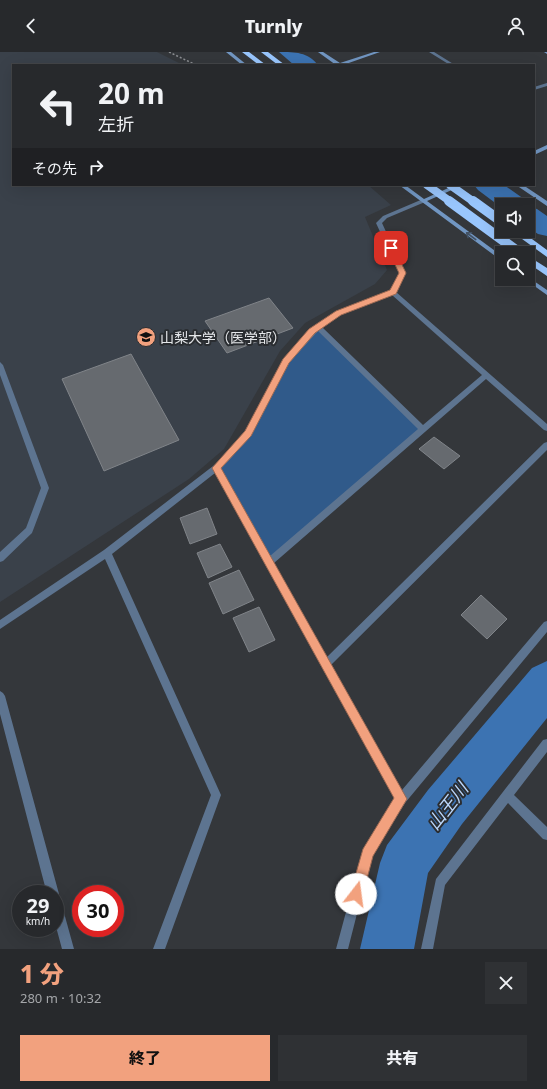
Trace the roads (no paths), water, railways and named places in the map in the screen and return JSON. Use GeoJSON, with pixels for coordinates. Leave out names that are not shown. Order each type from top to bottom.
{"type":"FeatureCollection","features":[{"type":"Feature","properties":{"kind":"highway"},"geometry":{"type":"LineString","coordinates":[[245,52],[262,64]]}},
{"type":"Feature","properties":{"kind":"highway"},"geometry":{"type":"LineString","coordinates":[[264,52],[281,64]]}},
{"type":"Feature","properties":{"kind":"highway"},"geometry":{"type":"LineString","coordinates":[[428,186],[510,246]]}},
{"type":"Feature","properties":{"kind":"highway"},"geometry":{"type":"LineString","coordinates":[[451,186],[495,217]]}},
{"type":"Feature","properties":{"kind":"highway"},"geometry":{"type":"LineString","coordinates":[[525,238],[547,254]]}},
{"type":"Feature","properties":{"kind":"highway"},"geometry":{"type":"LineString","coordinates":[[535,264],[547,273]]}},
{"type":"Feature","properties":{"kind":"street"},"geometry":{"type":"LineString","coordinates":[[228,52],[244,64]]}},
{"type":"Feature","properties":{"kind":"street"},"geometry":{"type":"LineString","coordinates":[[320,52],[338,64]]}},
{"type":"Feature","properties":{"kind":"street"},"geometry":{"type":"LineString","coordinates":[[342,64],[378,52]]}},
{"type":"Feature","properties":{"kind":"street"},"geometry":{"type":"LineString","coordinates":[[431,52],[451,64]]}},
{"type":"Feature","properties":{"kind":"street"},"geometry":{"type":"LineString","coordinates":[[535,89],[547,84]]}},
{"type":"Feature","properties":{"kind":"street"},"geometry":{"type":"LineString","coordinates":[[535,153],[547,147]]}},
{"type":"Feature","properties":{"kind":"street"},"geometry":{"type":"LineString","coordinates":[[403,186],[495,254]]}},
{"type":"Feature","properties":{"kind":"street"},"geometry":{"type":"LineString","coordinates":[[0,625],[107,553],[216,468],[248,434],[286,361],[312,331],[339,313],[393,292],[402,273],[379,223],[385,217],[458,186]]}},
{"type":"Feature","properties":{"kind":"street"},"geometry":{"type":"LineString","coordinates":[[520,186],[547,204]]}},
{"type":"Feature","properties":{"kind":"street"},"geometry":{"type":"LineString","coordinates":[[535,284],[547,293]]}},
{"type":"Feature","properties":{"kind":"street"},"geometry":{"type":"LineString","coordinates":[[393,292],[547,428]]}},
{"type":"Feature","properties":{"kind":"street"},"geometry":{"type":"LineString","coordinates":[[318,327],[423,430]]}},
{"type":"Feature","properties":{"kind":"street"},"geometry":{"type":"LineString","coordinates":[[0,366],[45,488],[29,530],[0,558]]}},
{"type":"Feature","properties":{"kind":"street"},"geometry":{"type":"LineString","coordinates":[[269,562],[486,375]]}},
{"type":"Feature","properties":{"kind":"street"},"geometry":{"type":"LineString","coordinates":[[326,664],[547,445]]}},
{"type":"Feature","properties":{"kind":"street"},"geometry":{"type":"LineString","coordinates":[[216,468],[401,799]]}},
{"type":"Feature","properties":{"kind":"street"},"geometry":{"type":"LineString","coordinates":[[107,553],[216,795],[159,949]]}},
{"type":"Feature","properties":{"kind":"street"},"geometry":{"type":"LineString","coordinates":[[342,949],[367,853],[401,799],[547,625]]}},
{"type":"Feature","properties":{"kind":"street"},"geometry":{"type":"LineString","coordinates":[[0,696],[51,885]]}},
{"type":"Feature","properties":{"kind":"street"},"geometry":{"type":"LineString","coordinates":[[427,949],[440,883],[547,744]]}},
{"type":"Feature","properties":{"kind":"street"},"geometry":{"type":"LineString","coordinates":[[508,796],[547,835]]}},
{"type":"Feature","properties":{"kind":"street"},"geometry":{"type":"LineString","coordinates":[[64,935],[68,949]]}},
{"type":"Feature","properties":{"kind":"waterway"},"geometry":{"type":"LineString","coordinates":[[289,52],[307,64]]}},
{"type":"Feature","properties":{"kind":"waterway"},"geometry":{"type":"LineString","coordinates":[[488,186],[505,198]]}},
{"type":"Feature","properties":{"kind":"waterway"},"geometry":{"type":"LineString","coordinates":[[535,220],[547,228]]}},
{"type":"Feature","properties":{"kind":"waterway","name":"山王川"},"geometry":{"type":"LineString","coordinates":[[387,949],[405,863],[445,807],[547,683]]}},
{"type":"Feature","properties":{"kind":"place","name":"山梨大学（医学部）"},"geometry":{"type":"Point","coordinates":[146,337]}}]}
